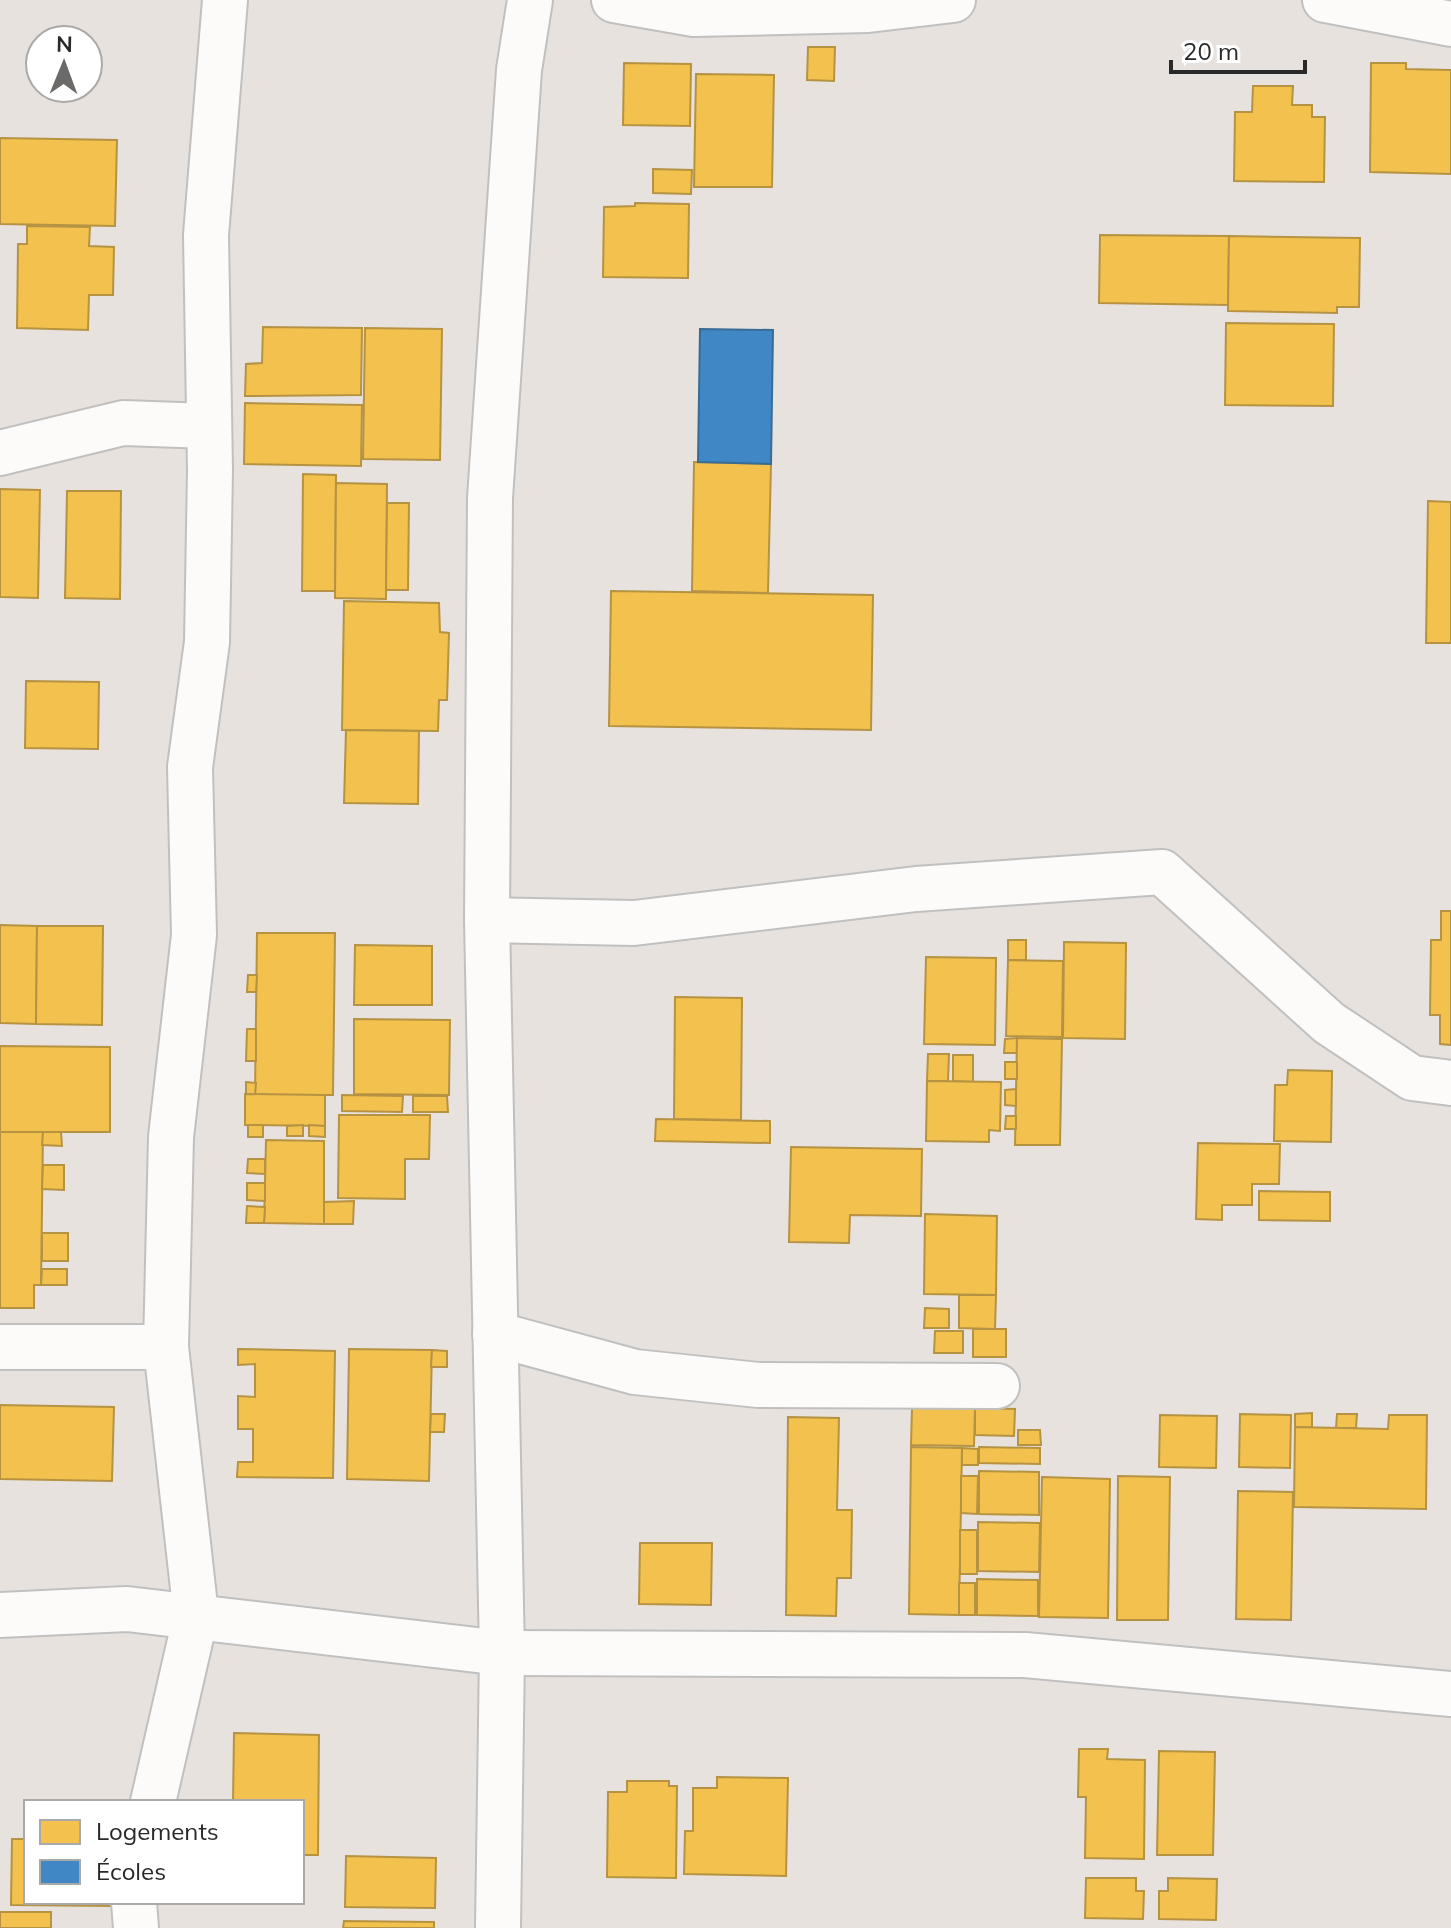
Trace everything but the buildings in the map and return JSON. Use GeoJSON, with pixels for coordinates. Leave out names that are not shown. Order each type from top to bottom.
{"type":"FeatureCollection","features":[{"type":"Feature","properties":{"kind":"street"},"geometry":{"type":"LineString","coordinates":[[153,1800],[196,1615],[166,1347],[171,1137],[194,935],[190,767],[207,642],[209,426],[206,235],[225,0]]}},
{"type":"Feature","properties":{"kind":"street"},"geometry":{"type":"LineString","coordinates":[[498,1928],[502,1653],[487,920],[490,498],[519,70],[530,0]]}},
{"type":"Feature","properties":{"kind":"street"},"geometry":{"type":"LineString","coordinates":[[614,0],[694,14],[868,10],[953,0]]}},
{"type":"Feature","properties":{"kind":"street"},"geometry":{"type":"LineString","coordinates":[[694,14],[737,0]]}},
{"type":"Feature","properties":{"kind":"street"},"geometry":{"type":"LineString","coordinates":[[1325,0],[1451,24]]}},
{"type":"Feature","properties":{"kind":"street"},"geometry":{"type":"LineString","coordinates":[[0,453],[123,423],[209,426]]}},
{"type":"Feature","properties":{"kind":"street"},"geometry":{"type":"LineString","coordinates":[[487,920],[634,923],[916,889],[1162,872],[1329,1023],[1412,1078],[1451,1083]]}},
{"type":"Feature","properties":{"kind":"street"},"geometry":{"type":"LineString","coordinates":[[495,1334],[635,1372],[758,1385],[997,1386]]}},
{"type":"Feature","properties":{"kind":"street"},"geometry":{"type":"LineString","coordinates":[[0,1347],[166,1347]]}},
{"type":"Feature","properties":{"kind":"street"},"geometry":{"type":"LineString","coordinates":[[0,1615],[127,1609],[502,1653],[1025,1655],[1451,1694]]}},
{"type":"Feature","properties":{"kind":"street"},"geometry":{"type":"LineString","coordinates":[[134,1904],[136,1928]]}}]}
